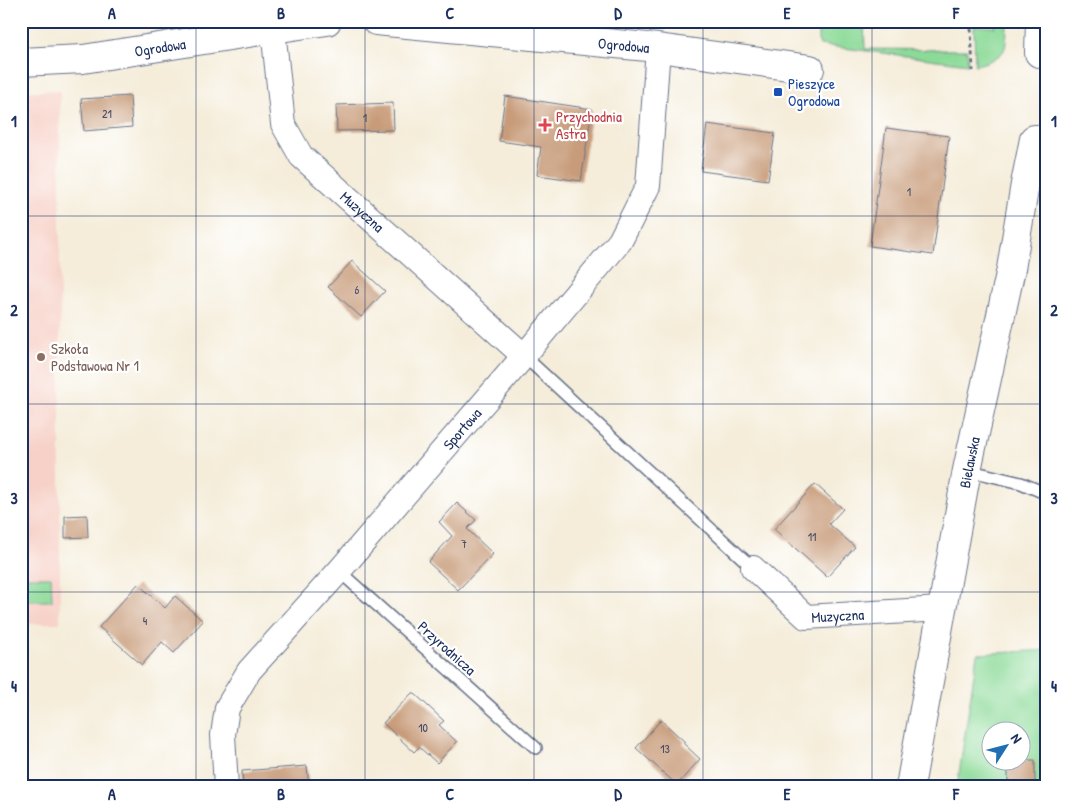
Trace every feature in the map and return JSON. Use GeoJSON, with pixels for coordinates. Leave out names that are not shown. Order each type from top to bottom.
{"type":"FeatureCollection","features":[{"type":"Feature","properties":{"kind":"street","name":"Ogrodowa"},"geometry":{"type":"LineString","coordinates":[[21,62],[83,59],[327,21]]}},
{"type":"Feature","properties":{"kind":"street","name":"Ogrodowa"},"geometry":{"type":"LineString","coordinates":[[376,21],[658,48],[810,69]]}},
{"type":"Feature","properties":{"kind":"street"},"geometry":{"type":"LineString","coordinates":[[1040,21],[1043,53]]}},
{"type":"Feature","properties":{"kind":"street","name":"Muzyczna"},"geometry":{"type":"LineString","coordinates":[[273,28],[284,124],[300,156],[524,356]]}},
{"type":"Feature","properties":{"kind":"street","name":"Sportowa"},"geometry":{"type":"LineString","coordinates":[[226,787],[223,735],[227,708],[248,672],[339,571],[620,241],[648,186],[658,48]]}},
{"type":"Feature","properties":{"kind":"street","name":"Bielawska"},"geometry":{"type":"LineString","coordinates":[[910,787],[941,608],[1011,269],[1025,184],[1040,139]]}},
{"type":"Feature","properties":{"kind":"street","name":"Muzyczna"},"geometry":{"type":"LineString","coordinates":[[754,568],[806,617],[941,608]]}},
{"type":"Feature","properties":{"kind":"lane"},"geometry":{"type":"LineString","coordinates":[[524,356],[754,568]]}},
{"type":"Feature","properties":{"kind":"lane"},"geometry":{"type":"LineString","coordinates":[[968,470],[1021,482],[1047,494]]}},
{"type":"Feature","properties":{"kind":"lane","name":"Przyrodnicza"},"geometry":{"type":"LineString","coordinates":[[339,571],[536,748]]}},
{"type":"Feature","properties":{"kind":"path"},"geometry":{"type":"LineString","coordinates":[[968,21],[971,28],[972,71]]}},
{"type":"Feature","properties":{"kind":"shaded area","name":"Szkoła Podstawowa Nr 1"},"geometry":{"type":"Polygon","coordinates":[[[60,90],[60,623],[21,624],[21,92],[60,90]]]}},
{"type":"Feature","properties":{"kind":"green space"},"geometry":{"type":"Polygon","coordinates":[[[818,21],[864,21],[865,49],[967,50],[968,64],[820,45],[818,40],[818,21]]]}},
{"type":"Feature","properties":{"kind":"green space"},"geometry":{"type":"Polygon","coordinates":[[[995,21],[1007,21],[1005,48],[995,58],[975,65],[974,26],[995,27],[995,21]]]}},
{"type":"Feature","properties":{"kind":"green space"},"geometry":{"type":"Polygon","coordinates":[[[21,427],[26,427],[27,550],[21,550],[21,427]]]}},
{"type":"Feature","properties":{"kind":"green space"},"geometry":{"type":"Polygon","coordinates":[[[21,577],[51,577],[52,601],[21,601],[21,577]]]}},
{"type":"Feature","properties":{"kind":"green space"},"geometry":{"type":"Polygon","coordinates":[[[1047,650],[1047,787],[957,787],[977,654],[1047,650]]]}},
{"type":"Feature","properties":{"kind":"building"},"geometry":{"type":"Polygon","coordinates":[[[130,96],[132,127],[84,131],[81,99],[130,96]]]}},
{"type":"Feature","properties":{"kind":"building","name":"Przychodnia Astra"},"geometry":{"type":"Polygon","coordinates":[[[505,96],[592,109],[581,181],[537,175],[541,147],[499,141],[505,96]]]}},
{"type":"Feature","properties":{"kind":"building"},"geometry":{"type":"Polygon","coordinates":[[[393,103],[394,130],[337,131],[336,105],[393,103]]]}},
{"type":"Feature","properties":{"kind":"building"},"geometry":{"type":"Polygon","coordinates":[[[707,124],[775,133],[768,180],[701,171],[707,124]]]}},
{"type":"Feature","properties":{"kind":"building"},"geometry":{"type":"Polygon","coordinates":[[[886,128],[949,136],[933,255],[870,246],[886,128]]]}},
{"type":"Feature","properties":{"kind":"building"},"geometry":{"type":"Polygon","coordinates":[[[352,261],[385,291],[361,317],[328,287],[352,261]]]}},
{"type":"Feature","properties":{"kind":"building"},"geometry":{"type":"Polygon","coordinates":[[[815,484],[843,509],[829,524],[855,547],[827,577],[774,529],[815,484]]]}},
{"type":"Feature","properties":{"kind":"building"},"geometry":{"type":"Polygon","coordinates":[[[457,503],[476,520],[467,529],[493,554],[458,590],[428,562],[452,536],[439,522],[457,503]]]}},
{"type":"Feature","properties":{"kind":"building"},"geometry":{"type":"Polygon","coordinates":[[[87,515],[88,537],[65,538],[65,516],[87,515]]]}},
{"type":"Feature","properties":{"kind":"building"},"geometry":{"type":"Polygon","coordinates":[[[138,584],[165,608],[175,596],[203,621],[174,653],[162,642],[142,665],[99,627],[138,584]]]}},
{"type":"Feature","properties":{"kind":"building"},"geometry":{"type":"Polygon","coordinates":[[[413,692],[444,721],[439,725],[457,742],[437,763],[419,747],[414,752],[383,723],[413,692]]]}},
{"type":"Feature","properties":{"kind":"building"},"geometry":{"type":"Polygon","coordinates":[[[661,720],[700,759],[677,785],[636,748],[661,720]]]}},
{"type":"Feature","properties":{"kind":"building"},"geometry":{"type":"Polygon","coordinates":[[[1030,760],[1035,760],[1035,787],[1008,787],[1008,770],[1030,770],[1030,760]]]}},
{"type":"Feature","properties":{"kind":"building"},"geometry":{"type":"Polygon","coordinates":[[[307,766],[309,787],[243,787],[242,771],[307,766]]]}},
{"type":"Feature","properties":{"kind":"place","name":"Pieszyce Ogrodowa"},"geometry":{"type":"Point","coordinates":[778,92]}},
{"type":"Feature","properties":{"kind":"place","name":"Przychodnia Astra"},"geometry":{"type":"Point","coordinates":[545,125]}},
{"type":"Feature","properties":{"kind":"place","name":"Szkoła Podstawowa Nr 1"},"geometry":{"type":"Point","coordinates":[41,357]}}]}
